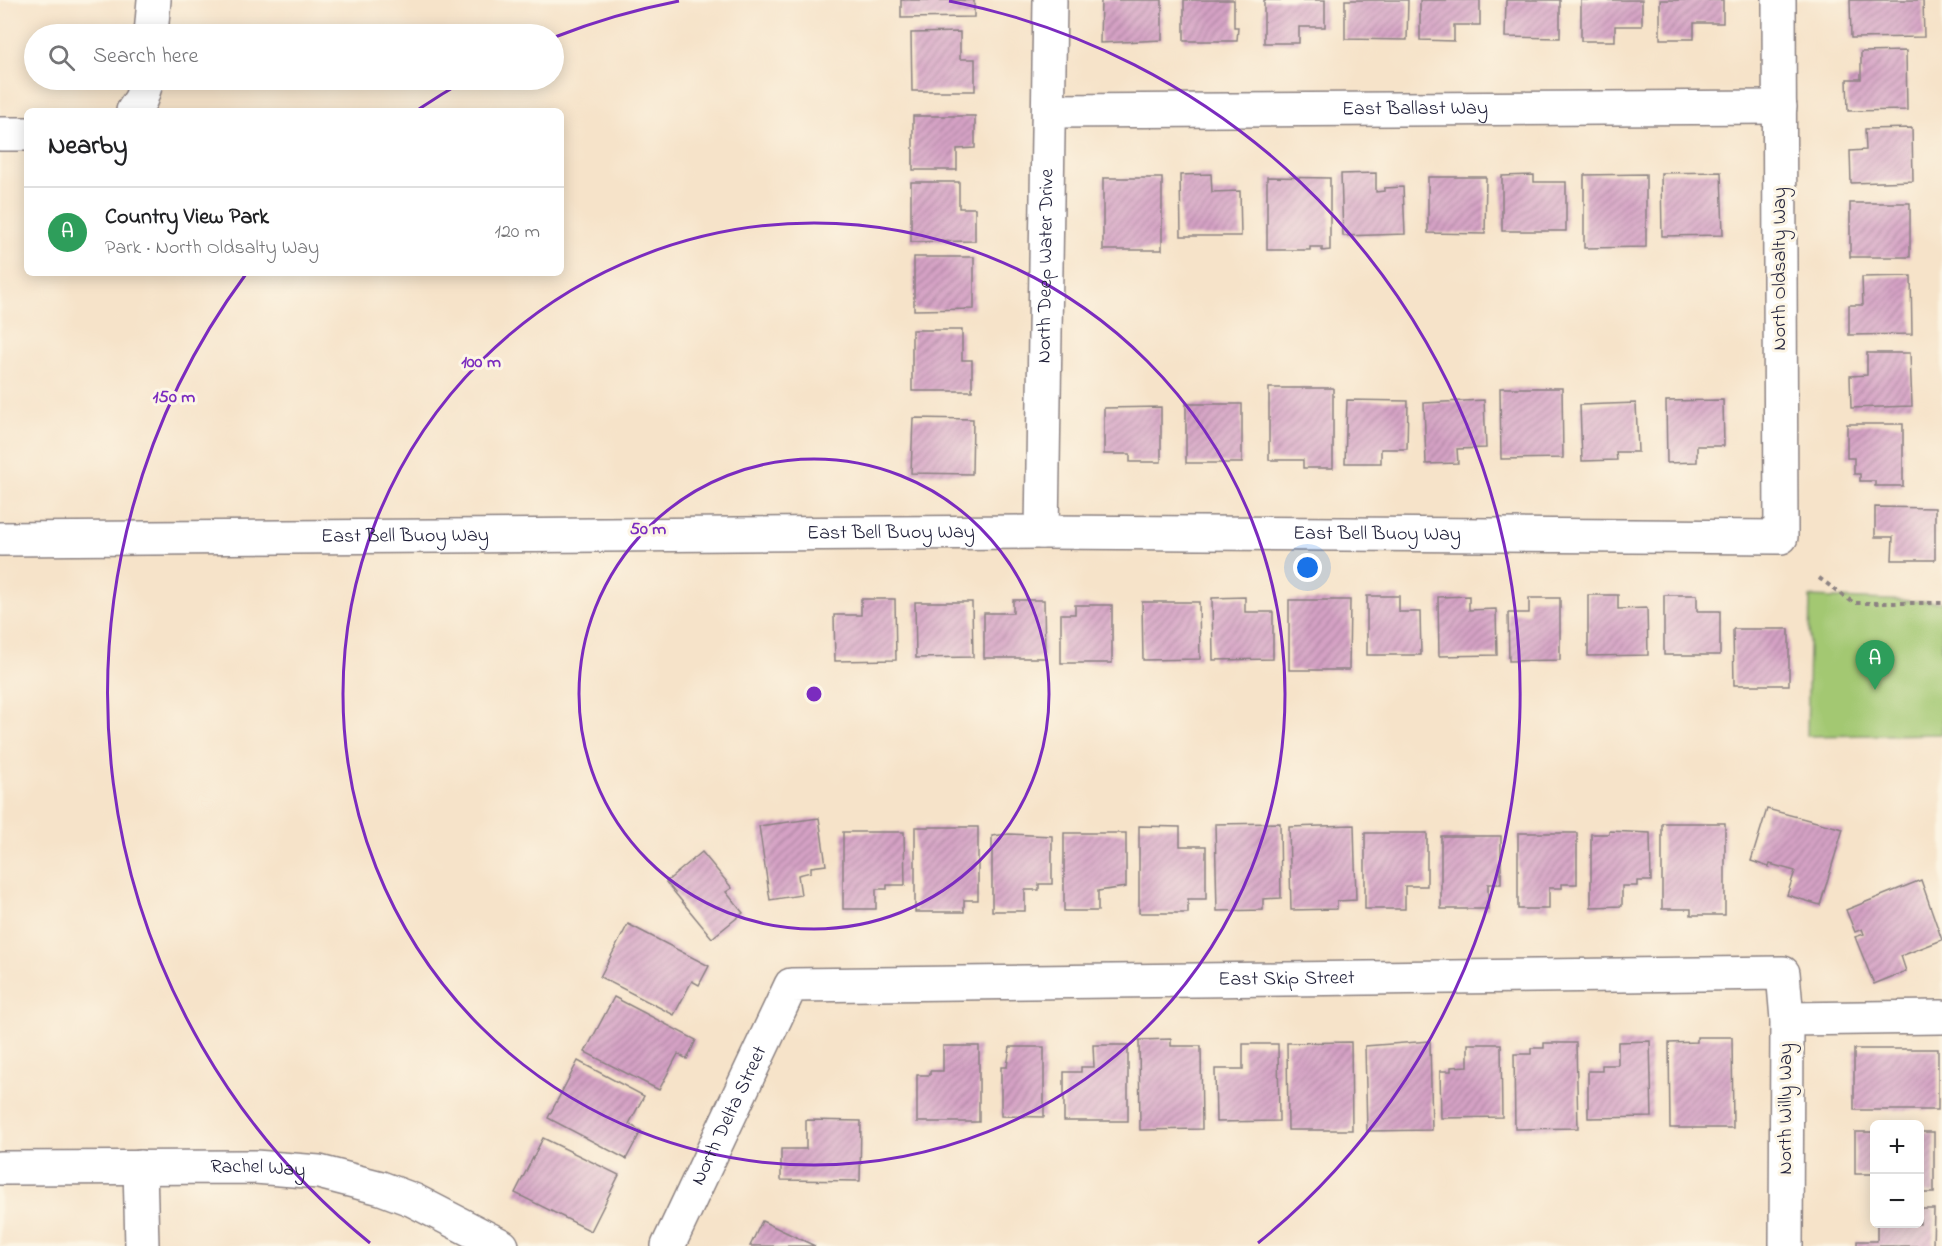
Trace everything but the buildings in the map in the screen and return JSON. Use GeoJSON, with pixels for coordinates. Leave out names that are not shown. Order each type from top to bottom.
{"type":"FeatureCollection","features":[{"type":"Feature","properties":{"kind":"street"},"geometry":{"type":"LineString","coordinates":[[152,24],[154,0]]}},
{"type":"Feature","properties":{"kind":"street","name":"North Deep Water Drive"},"geometry":{"type":"LineString","coordinates":[[1042,532],[1050,0]]}},
{"type":"Feature","properties":{"kind":"street","name":"North Oldsalty Way"},"geometry":{"type":"LineString","coordinates":[[1779,0],[1781,537]]}},
{"type":"Feature","properties":{"kind":"street"},"geometry":{"type":"LineString","coordinates":[[135,108],[144,90]]}},
{"type":"Feature","properties":{"kind":"street","name":"East Ballast Way"},"geometry":{"type":"LineString","coordinates":[[1049,111],[1780,108]]}},
{"type":"Feature","properties":{"kind":"street"},"geometry":{"type":"LineString","coordinates":[[0,134],[24,134]]}},
{"type":"Feature","properties":{"kind":"street","name":"East Bell Buoy Way"},"geometry":{"type":"LineString","coordinates":[[0,539],[1042,532],[1781,537]]}},
{"type":"Feature","properties":{"kind":"street","name":"East Skip Street"},"geometry":{"type":"LineString","coordinates":[[790,985],[1783,973]]}},
{"type":"Feature","properties":{"kind":"street","name":"North Willy Way"},"geometry":{"type":"LineString","coordinates":[[1783,973],[1787,1019],[1786,1246]]}},
{"type":"Feature","properties":{"kind":"street","name":"North Delta Street"},"geometry":{"type":"LineString","coordinates":[[668,1246],[790,985]]}},
{"type":"Feature","properties":{"kind":"street"},"geometry":{"type":"LineString","coordinates":[[1787,1019],[1942,1017]]}},
{"type":"Feature","properties":{"kind":"street"},"geometry":{"type":"LineString","coordinates":[[140,1167],[142,1246]]}},
{"type":"Feature","properties":{"kind":"street","name":"Rachel Way"},"geometry":{"type":"LineString","coordinates":[[0,1168],[287,1168],[349,1178],[413,1200],[502,1246]]}},
{"type":"Feature","properties":{"kind":"path"},"geometry":{"type":"LineString","coordinates":[[1819,578],[1854,603],[1942,603]]}},
{"type":"Feature","properties":{"kind":"green space"},"geometry":{"type":"Polygon","coordinates":[[[1810,597],[1942,602],[1942,734],[1807,736],[1810,597]]]}},
{"type":"Feature","properties":{"kind":"place","name":"Country View Park"},"geometry":{"type":"Point","coordinates":[1875,690]}}]}
